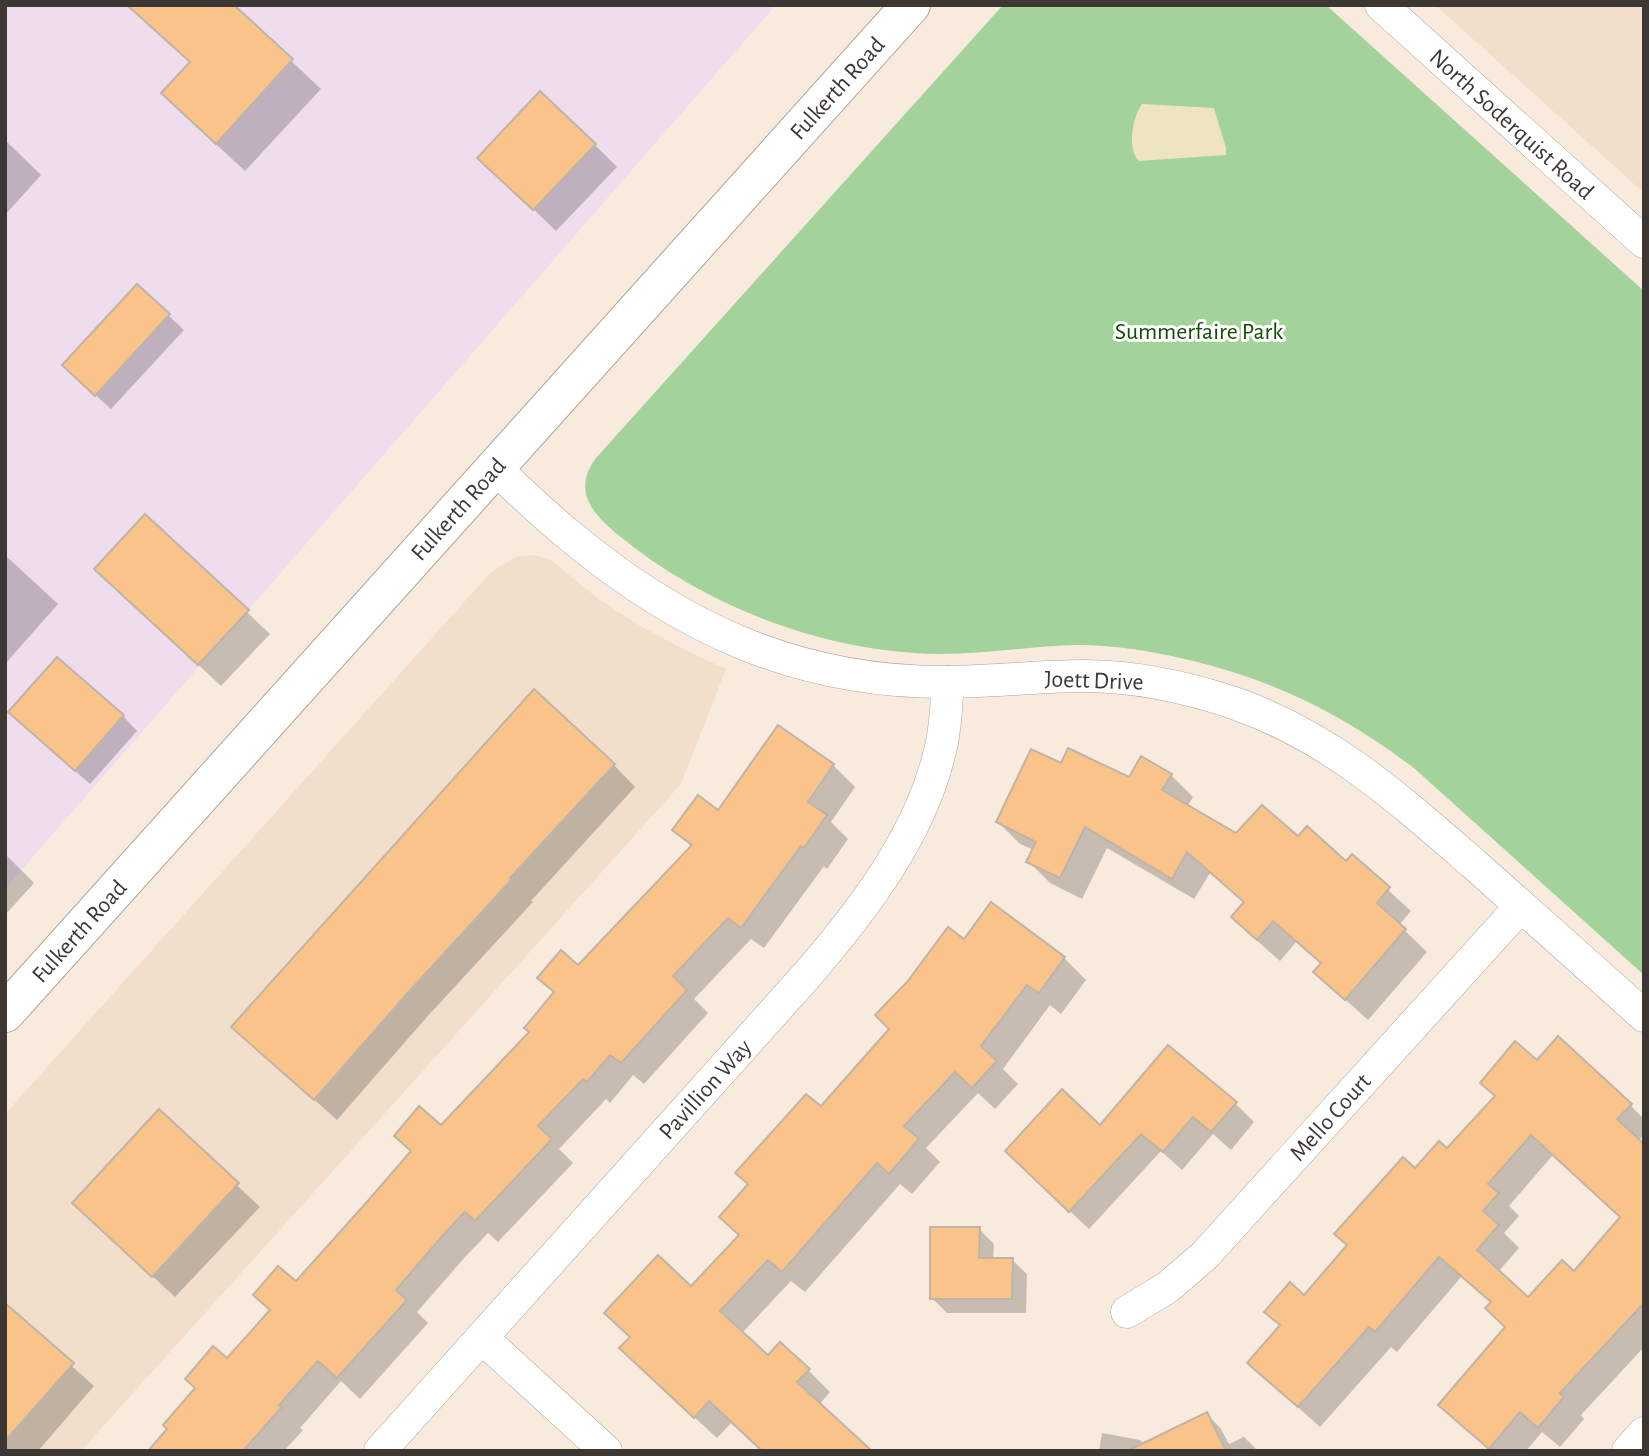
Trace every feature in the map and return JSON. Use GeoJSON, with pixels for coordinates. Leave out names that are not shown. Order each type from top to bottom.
{"type":"FeatureCollection","features":[{"type":"Feature","properties":{"kind":"street","name":"Fulkerth Road"},"geometry":{"type":"LineString","coordinates":[[5,1013],[911,5]]}},
{"type":"Feature","properties":{"kind":"street","name":"North Soderquist Road"},"geometry":{"type":"LineString","coordinates":[[1381,5],[1644,242]]}},
{"type":"Feature","properties":{"kind":"street","name":"Joett Drive"},"geometry":{"type":"LineString","coordinates":[[495,468],[594,555],[653,597],[715,633],[787,659],[881,680],[948,682],[1055,676],[1119,678],[1178,687],[1236,704],[1298,731],[1362,769],[1395,796],[1644,1016]]}},
{"type":"Feature","properties":{"kind":"street","name":"Pavillion Way"},"geometry":{"type":"LineString","coordinates":[[380,1451],[798,985],[848,925],[888,866],[925,799],[940,751],[948,682]]}},
{"type":"Feature","properties":{"kind":"street","name":"Mello Court"},"geometry":{"type":"LineString","coordinates":[[1127,1312],[1168,1287],[1205,1255],[1521,906]]}},
{"type":"Feature","properties":{"kind":"street"},"geometry":{"type":"LineString","coordinates":[[482,1338],[606,1451]]}},
{"type":"Feature","properties":{"kind":"street"},"geometry":{"type":"LineString","coordinates":[[1628,1451],[1644,1433]]}},
{"type":"Feature","properties":{"kind":"shaded area"},"geometry":{"type":"Polygon","coordinates":[[[5,5],[776,5],[5,889],[5,5]]]}},
{"type":"Feature","properties":{"kind":"shaded area"},"geometry":{"type":"Polygon","coordinates":[[[1435,5],[1644,5],[1644,193],[1435,5]]]}},
{"type":"Feature","properties":{"kind":"shaded area"},"geometry":{"type":"Polygon","coordinates":[[[534,555],[551,560],[596,597],[637,624],[726,669],[681,784],[81,1451],[5,1451],[5,1114],[491,572],[515,557],[534,555]]]}},
{"type":"Feature","properties":{"kind":"green space","name":"Summerfaire Park"},"geometry":{"type":"Polygon","coordinates":[[[1003,5],[1326,5],[1644,291],[1644,975],[1415,769],[1339,718],[1284,691],[1197,662],[1122,648],[1077,645],[939,654],[853,645],[810,634],[727,604],[688,583],[617,534],[593,509],[588,500],[586,480],[596,458],[1003,5]]]}},
{"type":"Feature","properties":{"kind":"sand"},"geometry":{"type":"Polygon","coordinates":[[[1142,104],[1214,108],[1226,155],[1139,161],[1133,149],[1132,132],[1142,104]]]}},
{"type":"Feature","properties":{"kind":"building"},"geometry":{"type":"Polygon","coordinates":[[[127,5],[234,5],[293,59],[216,144],[161,93],[190,62],[127,5]]]}},
{"type":"Feature","properties":{"kind":"building"},"geometry":{"type":"Polygon","coordinates":[[[540,91],[596,144],[533,210],[477,158],[540,91]]]}},
{"type":"Feature","properties":{"kind":"building"},"geometry":{"type":"Polygon","coordinates":[[[137,284],[170,314],[95,396],[62,365],[137,284]]]}},
{"type":"Feature","properties":{"kind":"building"},"geometry":{"type":"Polygon","coordinates":[[[145,514],[249,610],[198,665],[94,569],[145,514]]]}},
{"type":"Feature","properties":{"kind":"building"},"geometry":{"type":"Polygon","coordinates":[[[57,657],[124,715],[75,771],[8,712],[57,657]]]}},
{"type":"Feature","properties":{"kind":"building"},"geometry":{"type":"Polygon","coordinates":[[[534,689],[615,764],[510,878],[512,879],[314,1100],[231,1027],[534,689]]]}},
{"type":"Feature","properties":{"kind":"building"},"geometry":{"type":"Polygon","coordinates":[[[778,725],[834,764],[808,802],[827,815],[741,928],[728,918],[673,976],[687,990],[621,1063],[610,1055],[587,1082],[583,1079],[538,1126],[552,1139],[475,1221],[465,1212],[444,1234],[396,1290],[407,1300],[337,1378],[318,1361],[243,1451],[148,1451],[167,1429],[163,1425],[195,1388],[185,1379],[213,1346],[227,1358],[270,1310],[253,1295],[278,1266],[296,1281],[411,1151],[394,1136],[419,1106],[441,1125],[529,1032],[524,1028],[554,992],[537,978],[561,950],[578,965],[692,845],[672,830],[698,795],[718,810],[778,725]]]}},
{"type":"Feature","properties":{"kind":"building"},"geometry":{"type":"Polygon","coordinates":[[[1068,748],[1129,777],[1141,756],[1172,774],[1162,790],[1236,833],[1262,805],[1298,836],[1307,826],[1346,861],[1352,854],[1390,887],[1377,903],[1406,929],[1345,1000],[1313,972],[1321,963],[1273,921],[1257,940],[1231,917],[1244,902],[1187,852],[1172,879],[1085,827],[1060,878],[1026,862],[1036,842],[996,822],[1031,749],[1061,763],[1068,748]]]}},
{"type":"Feature","properties":{"kind":"building"},"geometry":{"type":"Polygon","coordinates":[[[991,902],[1065,957],[1039,993],[1027,985],[981,1046],[997,1061],[972,1088],[955,1072],[904,1126],[919,1139],[889,1174],[877,1163],[782,1272],[768,1260],[720,1311],[768,1355],[780,1342],[810,1369],[797,1382],[872,1451],[762,1451],[709,1401],[694,1418],[619,1348],[630,1337],[604,1313],[658,1255],[691,1286],[739,1235],[719,1217],[748,1184],[735,1173],[806,1094],[821,1106],[889,1029],[875,1015],[907,982],[948,927],[964,939],[991,902]]]}},
{"type":"Feature","properties":{"kind":"building"},"geometry":{"type":"Polygon","coordinates":[[[1558,1036],[1632,1104],[1617,1119],[1644,1144],[1644,1303],[1560,1393],[1564,1397],[1538,1428],[1520,1412],[1489,1449],[1438,1405],[1505,1327],[1485,1308],[1491,1302],[1439,1257],[1375,1332],[1369,1327],[1298,1407],[1247,1363],[1280,1325],[1264,1312],[1290,1282],[1304,1295],[1347,1245],[1334,1234],[1403,1157],[1415,1168],[1439,1141],[1447,1148],[1495,1096],[1480,1083],[1515,1041],[1537,1060],[1558,1036]],[[1531,1135],[1488,1184],[1499,1193],[1483,1211],[1499,1225],[1477,1250],[1528,1297],[1562,1260],[1574,1271],[1620,1217],[1531,1135]]]}},
{"type":"Feature","properties":{"kind":"building"},"geometry":{"type":"Polygon","coordinates":[[[1168,1045],[1237,1102],[1211,1132],[1193,1117],[1163,1152],[1141,1134],[1069,1212],[1005,1151],[1062,1089],[1100,1125],[1168,1045]]]}},
{"type":"Feature","properties":{"kind":"building"},"geometry":{"type":"Polygon","coordinates":[[[159,1109],[239,1183],[152,1277],[72,1203],[159,1109]]]}},
{"type":"Feature","properties":{"kind":"building"},"geometry":{"type":"Polygon","coordinates":[[[930,1227],[980,1227],[979,1258],[1013,1258],[1012,1299],[930,1299],[930,1227]]]}},
{"type":"Feature","properties":{"kind":"building"},"geometry":{"type":"Polygon","coordinates":[[[5,1303],[74,1363],[5,1441],[5,1303]]]}},
{"type":"Feature","properties":{"kind":"building"},"geometry":{"type":"Polygon","coordinates":[[[1207,1412],[1226,1451],[1127,1451],[1207,1412]]]}}]}
